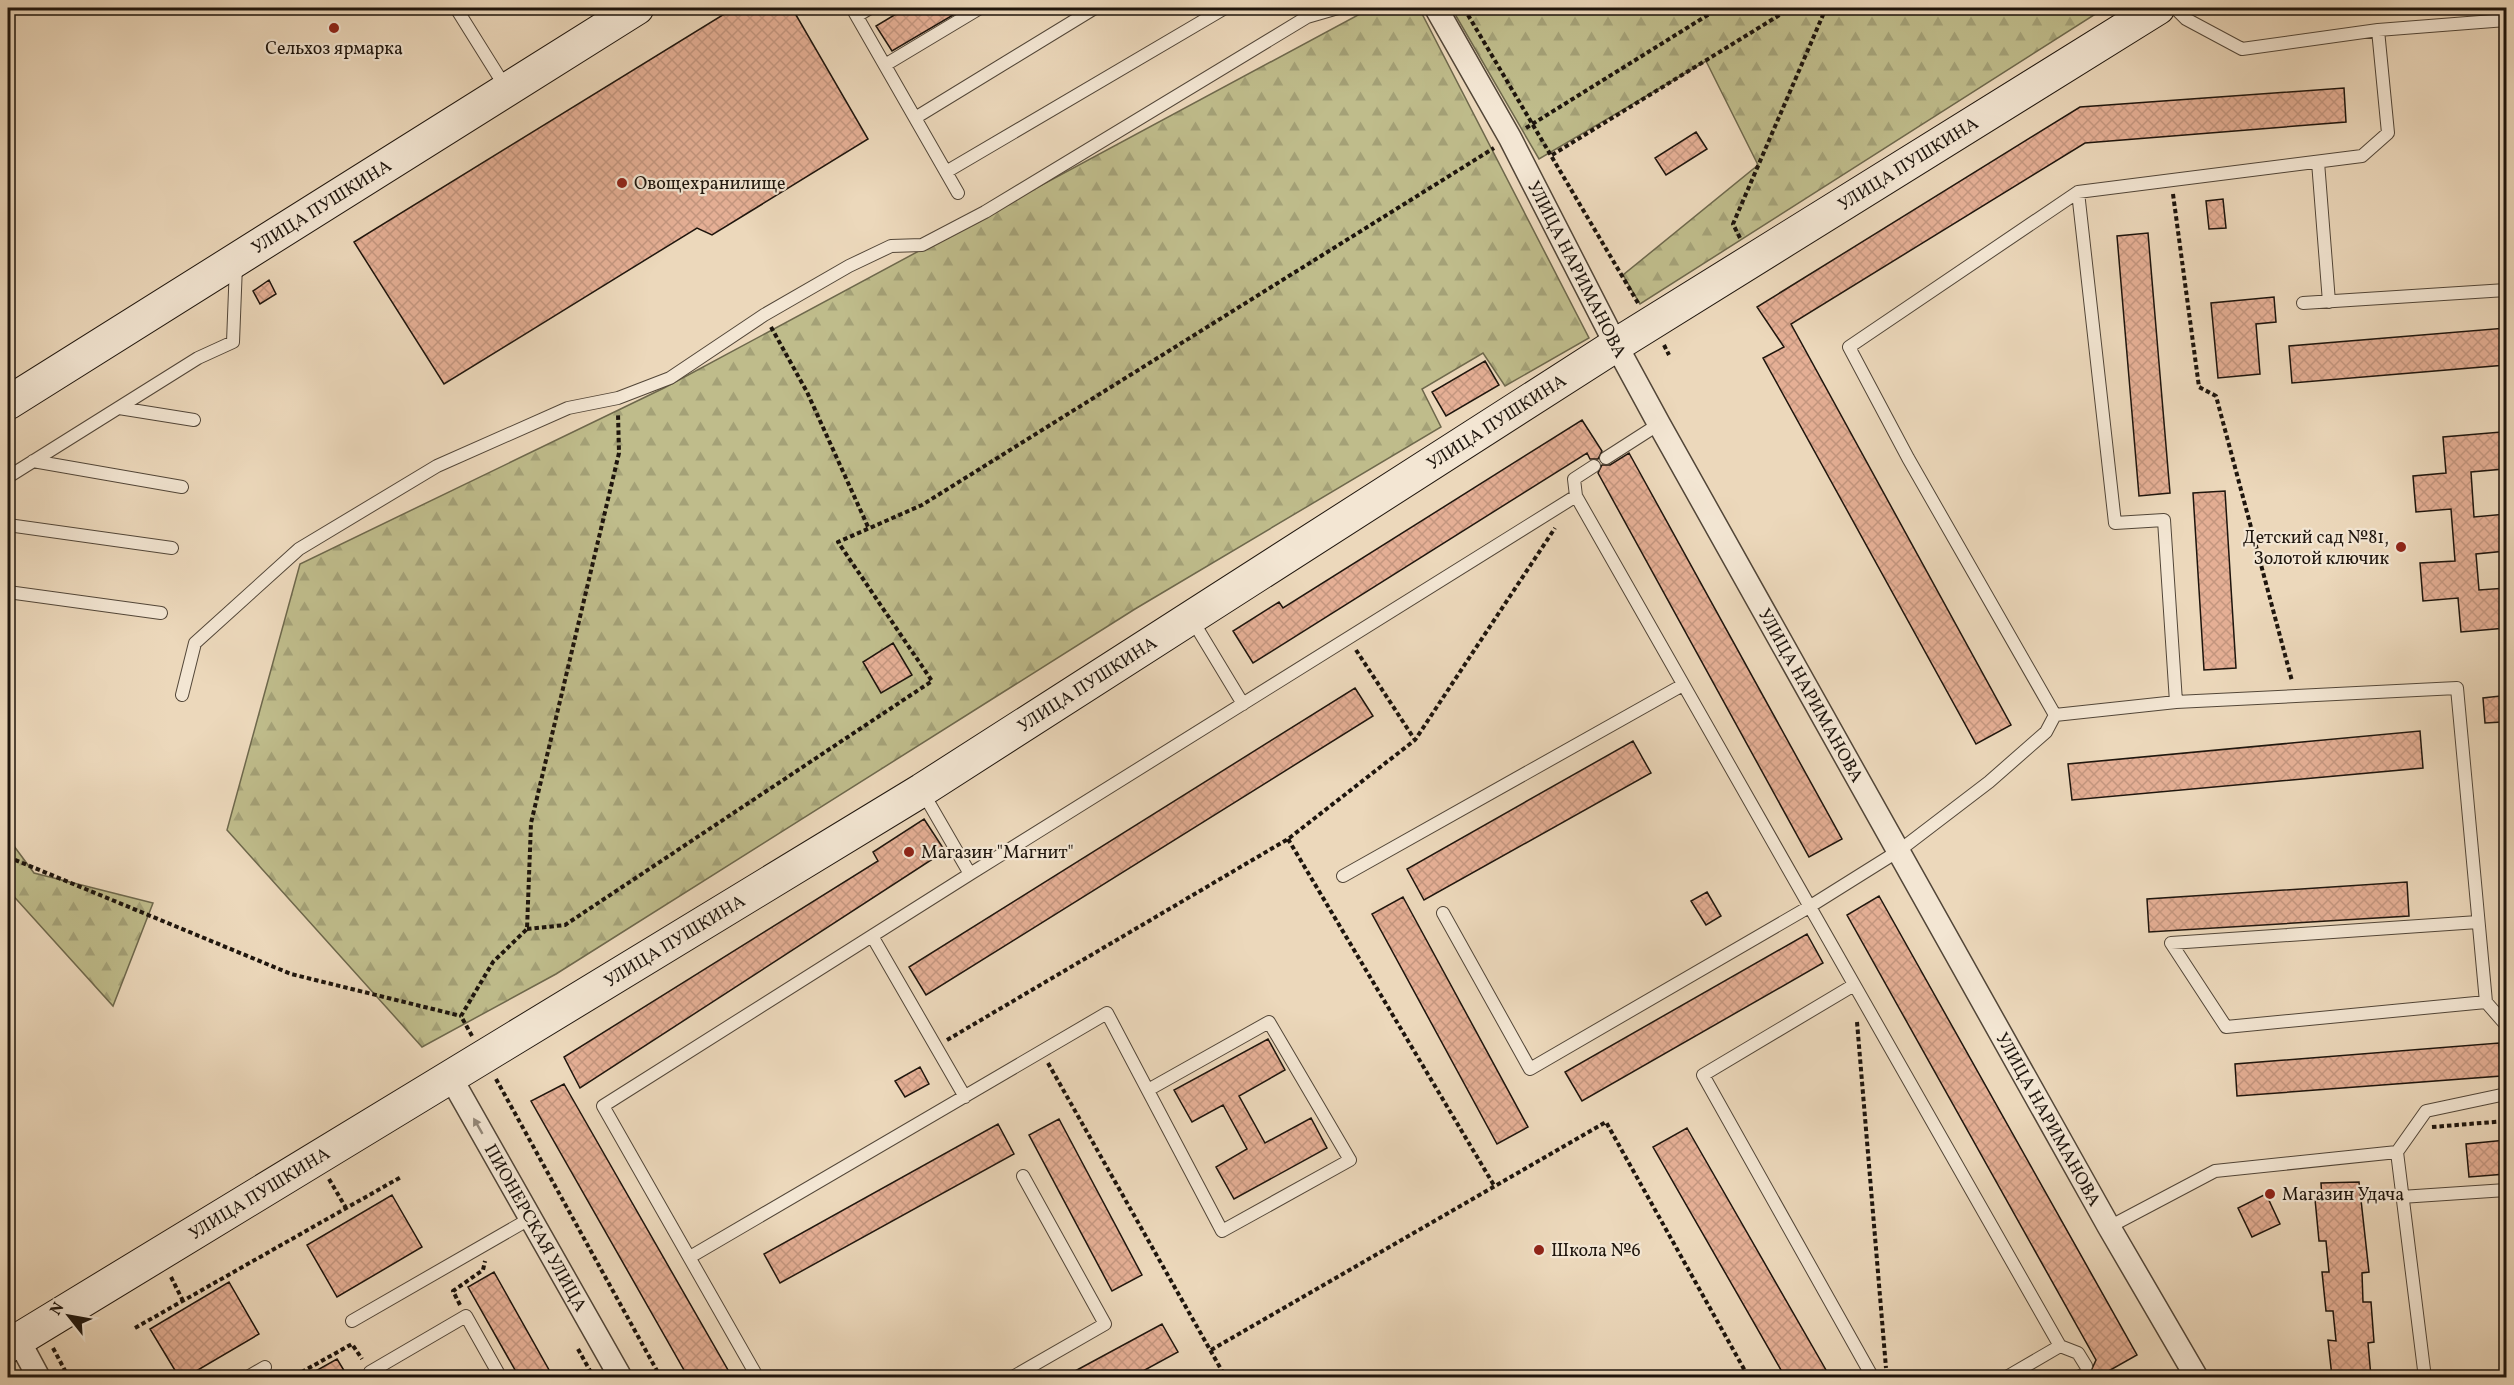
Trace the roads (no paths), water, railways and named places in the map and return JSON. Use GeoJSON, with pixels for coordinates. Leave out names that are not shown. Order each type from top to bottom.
{"type":"FeatureCollection","features":[{"type":"Feature","properties":{"kind":"street","name":"УЛИЦА ПУШКИНА"},"geometry":{"type":"LineString","coordinates":[[8,403],[506,88],[637,8]]}},
{"type":"Feature","properties":{"kind":"street","name":"УЛИЦА НАРИМАНОВА"},"geometry":{"type":"LineString","coordinates":[[1436,8],[1510,138],[1659,424],[1900,850],[2109,1227],[2197,1377]]}},
{"type":"Feature","properties":{"kind":"street","name":"УЛИЦА ПУШКИНА"},"geometry":{"type":"LineString","coordinates":[[13,1343],[922,790],[1616,345],[2158,8]]}},
{"type":"Feature","properties":{"kind":"street","name":"ПИОНЕРСКАЯ УЛИЦА"},"geometry":{"type":"LineString","coordinates":[[451,1078],[621,1377]]}},
{"type":"Feature","properties":{"kind":"street"},"geometry":{"type":"LineString","coordinates":[[13,1343],[39,1377]]}},
{"type":"Feature","properties":{"kind":"lane"},"geometry":{"type":"LineString","coordinates":[[456,8],[506,88]]}},
{"type":"Feature","properties":{"kind":"lane"},"geometry":{"type":"LineString","coordinates":[[870,8],[855,12],[958,193]]}},
{"type":"Feature","properties":{"kind":"lane"},"geometry":{"type":"LineString","coordinates":[[885,65],[980,8]]}},
{"type":"Feature","properties":{"kind":"lane"},"geometry":{"type":"LineString","coordinates":[[915,118],[1095,8]]}},
{"type":"Feature","properties":{"kind":"lane"},"geometry":{"type":"LineString","coordinates":[[946,172],[1225,8]]}},
{"type":"Feature","properties":{"kind":"lane"},"geometry":{"type":"LineString","coordinates":[[182,695],[195,643],[299,549],[437,466],[568,408],[618,398],[670,378],[764,315],[849,266],[891,246],[922,245],[985,212],[1307,17],[1338,8]]}},
{"type":"Feature","properties":{"kind":"lane"},"geometry":{"type":"LineString","coordinates":[[2175,8],[2186,19],[2242,49],[2378,30],[2506,20]]}},
{"type":"Feature","properties":{"kind":"lane"},"geometry":{"type":"LineString","coordinates":[[2055,715],[1908,458],[1849,347],[2078,192],[2362,156],[2388,133],[2378,30]]}},
{"type":"Feature","properties":{"kind":"lane"},"geometry":{"type":"LineString","coordinates":[[2318,162],[2329,302]]}},
{"type":"Feature","properties":{"kind":"lane"},"geometry":{"type":"LineString","coordinates":[[2078,192],[2115,523],[2164,520],[2176,702]]}},
{"type":"Feature","properties":{"kind":"lane"},"geometry":{"type":"LineString","coordinates":[[8,477],[198,358],[233,342],[236,260]]}},
{"type":"Feature","properties":{"kind":"lane"},"geometry":{"type":"LineString","coordinates":[[2303,303],[2506,290]]}},
{"type":"Feature","properties":{"kind":"lane"},"geometry":{"type":"LineString","coordinates":[[119,408],[194,420]]}},
{"type":"Feature","properties":{"kind":"lane"},"geometry":{"type":"LineString","coordinates":[[1606,458],[1659,424]]}},
{"type":"Feature","properties":{"kind":"lane"},"geometry":{"type":"LineString","coordinates":[[33,461],[182,487]]}},
{"type":"Feature","properties":{"kind":"lane"},"geometry":{"type":"LineString","coordinates":[[1594,466],[1574,479],[1576,496],[1681,686],[2060,1346],[2078,1353],[2086,1366]]}},
{"type":"Feature","properties":{"kind":"lane"},"geometry":{"type":"LineString","coordinates":[[758,1377],[603,1106],[1576,496]]}},
{"type":"Feature","properties":{"kind":"lane"},"geometry":{"type":"LineString","coordinates":[[8,525],[172,548]]}},
{"type":"Feature","properties":{"kind":"lane"},"geometry":{"type":"LineString","coordinates":[[8,592],[161,613]]}},
{"type":"Feature","properties":{"kind":"lane"},"geometry":{"type":"LineString","coordinates":[[1190,617],[1243,704]]}},
{"type":"Feature","properties":{"kind":"lane"},"geometry":{"type":"LineString","coordinates":[[1343,876],[1681,686]]}},
{"type":"Feature","properties":{"kind":"lane"},"geometry":{"type":"LineString","coordinates":[[2055,715],[2176,702],[2457,688],[2486,1002],[2506,1025]]}},
{"type":"Feature","properties":{"kind":"lane"},"geometry":{"type":"LineString","coordinates":[[1443,913],[1530,1069],[1809,907],[1900,850],[1997,775],[2046,732],[2055,715]]}},
{"type":"Feature","properties":{"kind":"lane"},"geometry":{"type":"LineString","coordinates":[[922,790],[970,874]]}},
{"type":"Feature","properties":{"kind":"lane"},"geometry":{"type":"LineString","coordinates":[[2478,922],[2171,944],[2226,1027],[2486,1002]]}},
{"type":"Feature","properties":{"kind":"lane"},"geometry":{"type":"LineString","coordinates":[[872,936],[964,1097]]}},
{"type":"Feature","properties":{"kind":"lane"},"geometry":{"type":"LineString","coordinates":[[1854,985],[1703,1075],[1873,1377]]}},
{"type":"Feature","properties":{"kind":"lane"},"geometry":{"type":"LineString","coordinates":[[690,1257],[1107,1012],[1222,1231],[1350,1160],[1269,1022],[1148,1090]]}},
{"type":"Feature","properties":{"kind":"lane"},"geometry":{"type":"LineString","coordinates":[[2425,1377],[2397,1152],[2426,1111],[2506,1094]]}},
{"type":"Feature","properties":{"kind":"lane"},"geometry":{"type":"LineString","coordinates":[[2109,1227],[2215,1171],[2397,1152]]}},
{"type":"Feature","properties":{"kind":"lane"},"geometry":{"type":"LineString","coordinates":[[1011,1377],[1105,1324],[1023,1176]]}},
{"type":"Feature","properties":{"kind":"lane"},"geometry":{"type":"LineString","coordinates":[[2401,1197],[2506,1190]]}},
{"type":"Feature","properties":{"kind":"lane"},"geometry":{"type":"LineString","coordinates":[[352,1321],[531,1218]]}},
{"type":"Feature","properties":{"kind":"lane"},"geometry":{"type":"LineString","coordinates":[[372,1375],[466,1316],[501,1377]]}},
{"type":"Feature","properties":{"kind":"lane"},"geometry":{"type":"LineString","coordinates":[[2005,1377],[2060,1346]]}},
{"type":"Feature","properties":{"kind":"lane"},"geometry":{"type":"LineString","coordinates":[[246,1377],[265,1367]]}},
{"type":"Feature","properties":{"kind":"place","name":"Сельхоз ярмарка"},"geometry":{"type":"Point","coordinates":[334,28]}},
{"type":"Feature","properties":{"kind":"place","name":"Овощехранилище"},"geometry":{"type":"Point","coordinates":[622,183]}},
{"type":"Feature","properties":{"kind":"place","name":"Детский сад №81, Золотой ключик"},"geometry":{"type":"Point","coordinates":[2401,547]}},
{"type":"Feature","properties":{"kind":"place","name":"Магазин \"Магнит\""},"geometry":{"type":"Point","coordinates":[909,852]}},
{"type":"Feature","properties":{"kind":"place","name":"Магазин Удача"},"geometry":{"type":"Point","coordinates":[2270,1194]}},
{"type":"Feature","properties":{"kind":"place","name":"Школа №6"},"geometry":{"type":"Point","coordinates":[1539,1250]}}]}
